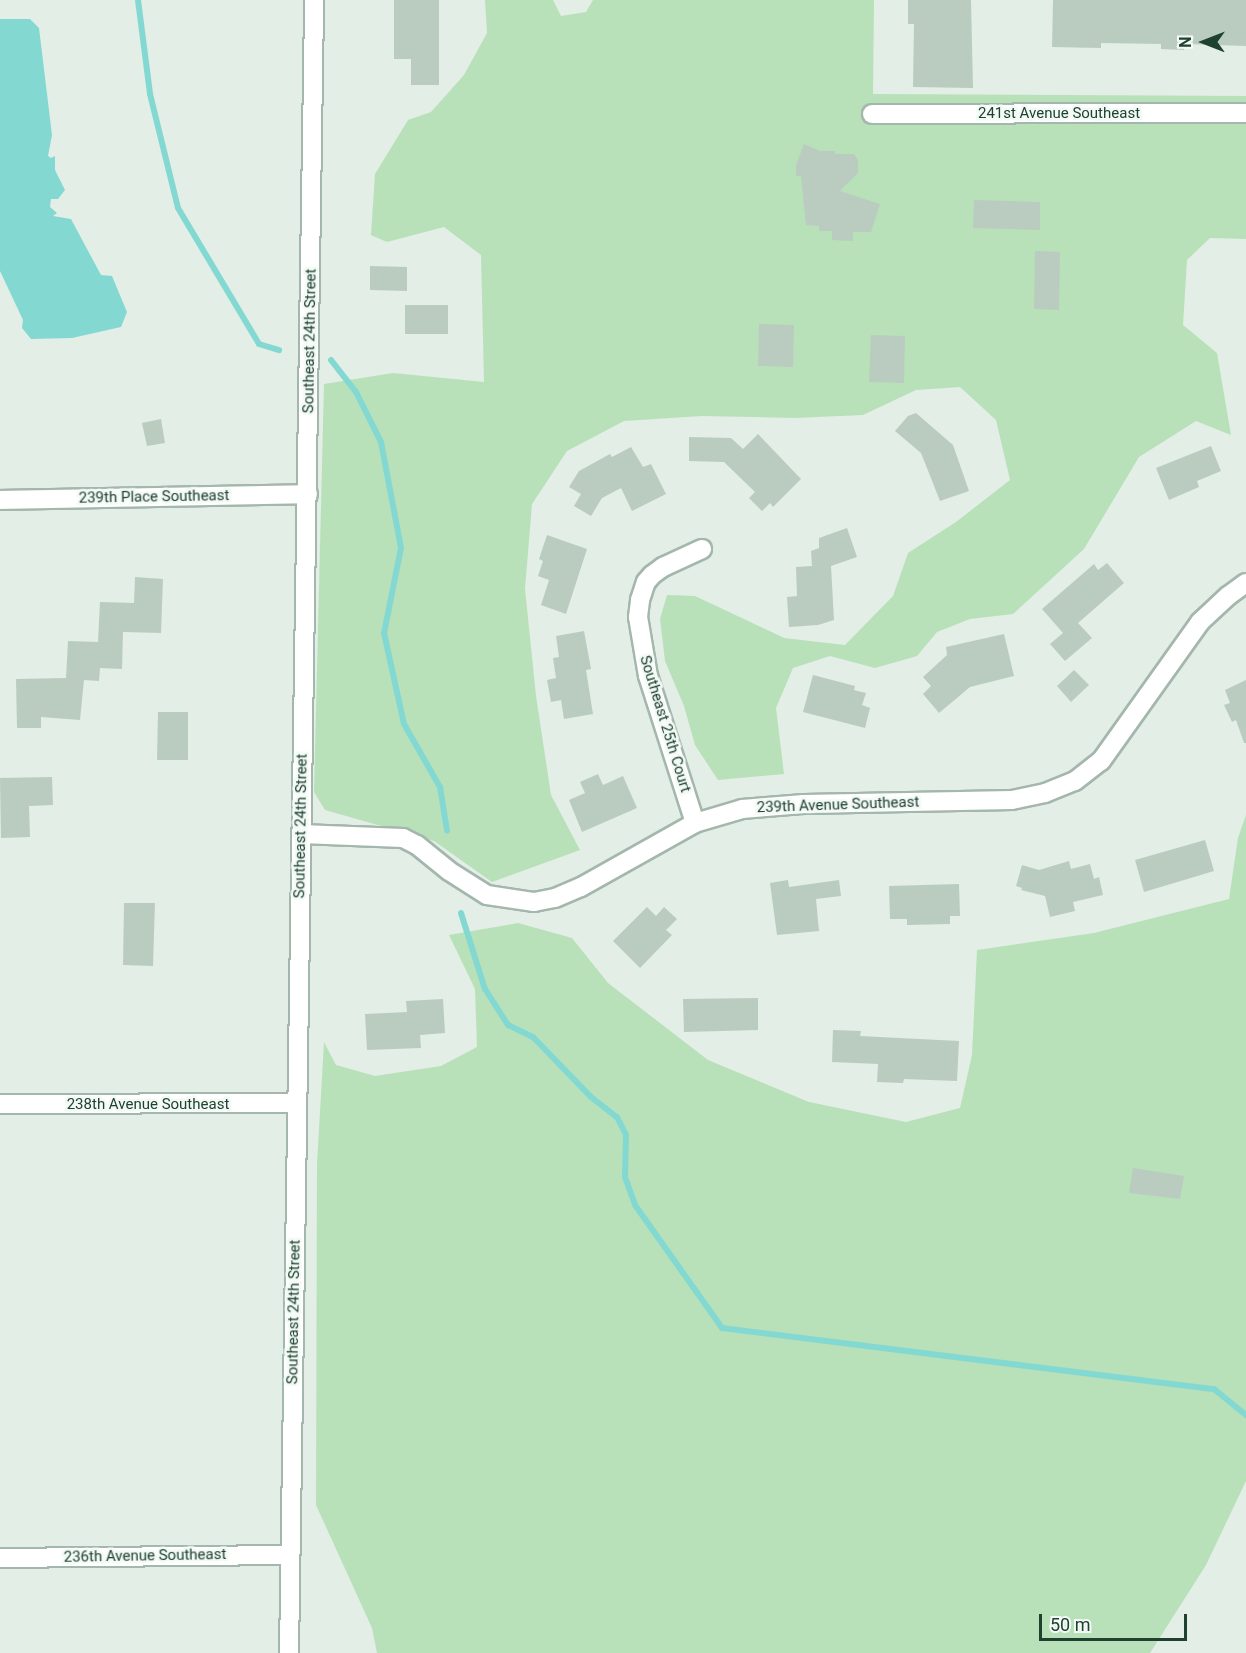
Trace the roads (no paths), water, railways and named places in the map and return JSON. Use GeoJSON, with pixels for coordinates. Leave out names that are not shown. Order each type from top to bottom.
{"type":"FeatureCollection","features":[{"type":"Feature","properties":{"kind":"street","name":"Southeast 24th Street"},"geometry":{"type":"LineString","coordinates":[[289,1653],[314,0]]}},
{"type":"Feature","properties":{"kind":"street","name":"241st Avenue Southeast"},"geometry":{"type":"LineString","coordinates":[[872,114],[1246,113]]}},
{"type":"Feature","properties":{"kind":"street","name":"239th Place Southeast"},"geometry":{"type":"LineString","coordinates":[[0,500],[308,494]]}},
{"type":"Feature","properties":{"kind":"street","name":"Southeast 25th Court"},"geometry":{"type":"LineString","coordinates":[[695,824],[648,676],[638,617],[640,600],[646,582],[652,575],[663,567],[702,549]]}},
{"type":"Feature","properties":{"kind":"street","name":"239th Avenue Southeast"},"geometry":{"type":"LineString","coordinates":[[301,834],[403,838],[417,844],[450,872],[487,895],[534,902],[555,898],[581,887],[695,824],[742,809],[765,806],[1012,800],[1045,793],[1075,781],[1101,761],[1200,622],[1246,583]]}},
{"type":"Feature","properties":{"kind":"street","name":"238th Avenue Southeast"},"geometry":{"type":"LineString","coordinates":[[0,1104],[296,1103]]}},
{"type":"Feature","properties":{"kind":"street","name":"236th Avenue Southeast"},"geometry":{"type":"LineString","coordinates":[[0,1558],[290,1555]]}},
{"type":"Feature","properties":{"kind":"water"},"geometry":{"type":"Polygon","coordinates":[[[0,19],[30,19],[39,28],[52,135],[48,156],[51,158],[55,156],[55,170],[65,190],[58,199],[51,199],[50,207],[57,213],[53,216],[71,219],[101,275],[112,276],[127,312],[121,327],[72,338],[31,339],[22,328],[23,320],[0,271],[0,19]]]}},
{"type":"Feature","properties":{"kind":"waterway"},"geometry":{"type":"LineString","coordinates":[[138,0],[150,94],[178,208],[259,344],[279,350]]}},
{"type":"Feature","properties":{"kind":"waterway"},"geometry":{"type":"LineString","coordinates":[[331,360],[356,392],[381,442],[401,548],[384,633],[404,724],[440,787],[447,830]]}},
{"type":"Feature","properties":{"kind":"waterway"},"geometry":{"type":"LineString","coordinates":[[461,913],[485,989],[508,1025],[533,1037],[591,1097],[617,1117],[626,1135],[625,1177],[635,1205],[722,1328],[1214,1389],[1246,1415]]}}]}
